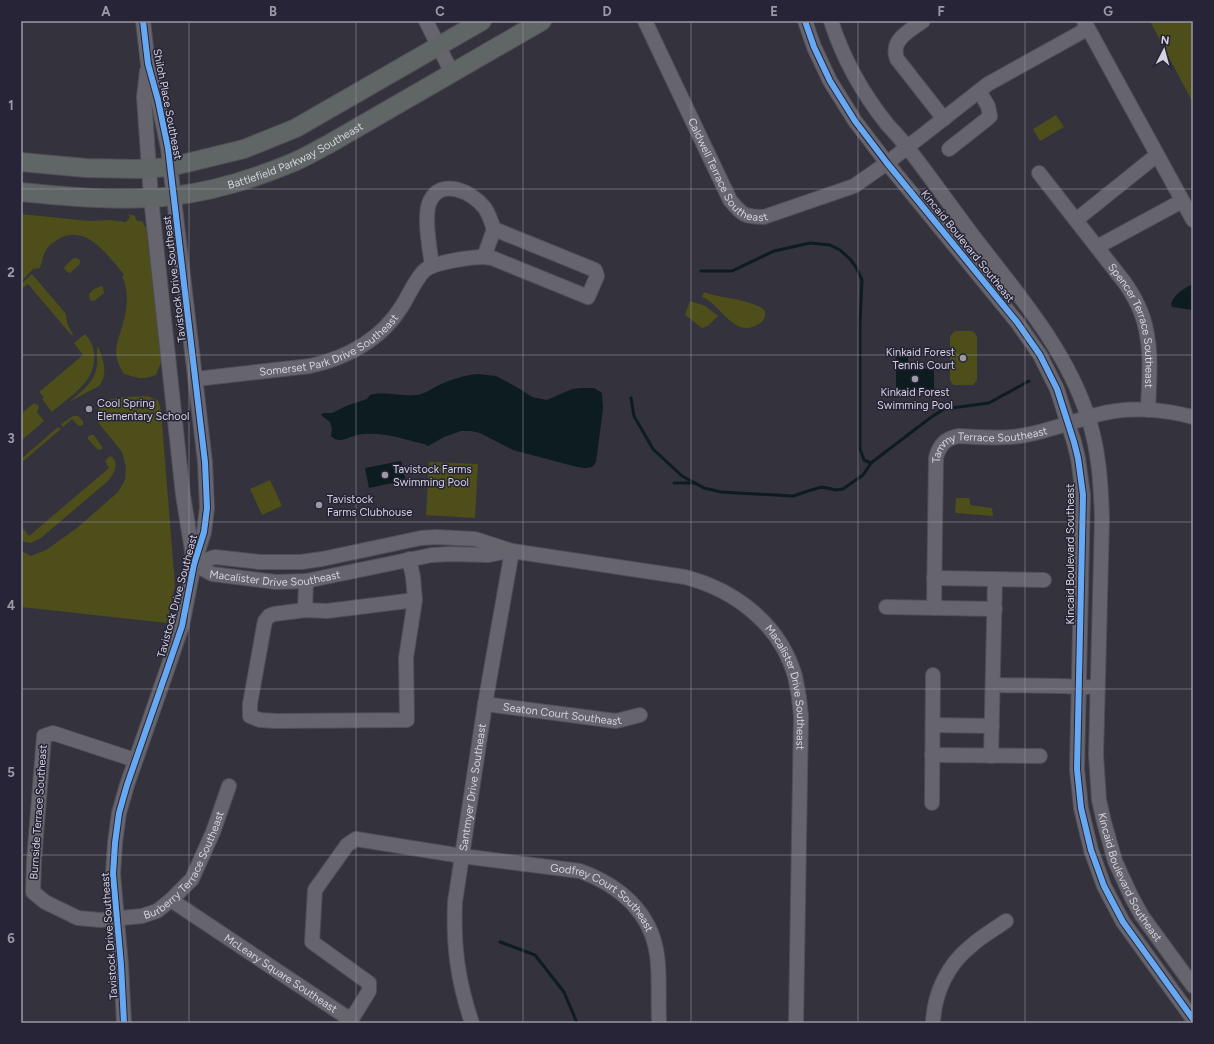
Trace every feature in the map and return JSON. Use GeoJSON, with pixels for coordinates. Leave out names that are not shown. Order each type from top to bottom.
{"type":"FeatureCollection","features":[{"type":"Feature","properties":{"kind":"main road"},"geometry":{"type":"LineString","coordinates":[[21,162],[86,168],[148,168],[170,166],[244,149],[296,128],[482,21]]}},
{"type":"Feature","properties":{"kind":"main road","name":"Battlefield Parkway Southeast"},"geometry":{"type":"LineString","coordinates":[[21,192],[86,198],[151,198],[173,196],[210,189],[231,183],[294,162],[329,144],[542,21]]}},
{"type":"Feature","properties":{"kind":"street","name":"Shiloh Place Southeast"},"geometry":{"type":"LineString","coordinates":[[143,21],[148,64],[167,141],[170,166]]}},
{"type":"Feature","properties":{"kind":"street"},"geometry":{"type":"LineString","coordinates":[[426,21],[452,73]]}},
{"type":"Feature","properties":{"kind":"street","name":"Caldwell Terrace Southeast"},"geometry":{"type":"LineString","coordinates":[[645,21],[730,200],[739,212],[751,217],[764,217],[854,186],[887,163]]}},
{"type":"Feature","properties":{"kind":"street","name":"Kincaid Boulevard Southeast"},"geometry":{"type":"LineString","coordinates":[[805,21],[814,47],[830,81],[855,121],[887,163],[1012,316],[1040,355],[1057,389],[1078,458],[1082,495],[1077,768],[1081,808],[1091,850],[1104,886],[1123,922],[1193,1019]]}},
{"type":"Feature","properties":{"kind":"street","name":"Kincaid Boulevard Southeast"},"geometry":{"type":"LineString","coordinates":[[831,21],[845,58],[856,78],[886,123],[907,147],[1030,310],[1064,360],[1079,392],[1088,418],[1098,465],[1101,490],[1102,519],[1096,755],[1099,800],[1113,854],[1123,880],[1142,916],[1193,986]]}},
{"type":"Feature","properties":{"kind":"street"},"geometry":{"type":"LineString","coordinates":[[923,21],[898,40],[894,53],[896,59],[944,119]]}},
{"type":"Feature","properties":{"kind":"street"},"geometry":{"type":"LineString","coordinates":[[887,163],[988,84],[1086,25],[1193,220]]}},
{"type":"Feature","properties":{"kind":"street","name":"Shiloh Place Southeast"},"geometry":{"type":"LineString","coordinates":[[148,64],[144,97],[148,168]]}},
{"type":"Feature","properties":{"kind":"street"},"geometry":{"type":"LineString","coordinates":[[949,149],[990,116],[988,106],[979,91]]}},
{"type":"Feature","properties":{"kind":"street"},"geometry":{"type":"LineString","coordinates":[[1076,220],[1157,155]]}},
{"type":"Feature","properties":{"kind":"street","name":"Tavistock Drive Southeast"},"geometry":{"type":"LineString","coordinates":[[124,1023],[124,995],[114,874],[115,843],[119,813],[135,760],[182,626],[194,564],[204,532],[207,508],[205,462],[170,166]]}},
{"type":"Feature","properties":{"kind":"street","name":"Tavistock Drive Southeast"},"geometry":{"type":"LineString","coordinates":[[148,168],[182,495],[194,564]]}},
{"type":"Feature","properties":{"kind":"street","name":"Spencer Terrace Southeast"},"geometry":{"type":"LineString","coordinates":[[1039,173],[1125,283],[1134,298],[1142,316],[1147,333],[1149,351],[1148,410]]}},
{"type":"Feature","properties":{"kind":"street"},"geometry":{"type":"LineString","coordinates":[[484,257],[494,229],[483,205],[467,193],[454,188],[439,191],[434,195],[428,210],[428,238],[432,266],[469,258],[492,258],[588,297],[596,276],[595,270],[494,229]]}},
{"type":"Feature","properties":{"kind":"street"},"geometry":{"type":"LineString","coordinates":[[1097,247],[1182,201]]}},
{"type":"Feature","properties":{"kind":"street","name":"Somerset Park Drive Southeast"},"geometry":{"type":"LineString","coordinates":[[196,379],[310,366],[324,363],[357,349],[387,327],[398,312],[420,275],[432,266]]}},
{"type":"Feature","properties":{"kind":"street","name":"Tammy Terrace Southeast"},"geometry":{"type":"LineString","coordinates":[[934,608],[936,458],[937,451],[941,445],[952,437],[1020,436],[1088,418],[1097,414],[1115,411],[1148,410],[1193,417]]}},
{"type":"Feature","properties":{"kind":"street","name":"Macalister Drive Southeast"},"geometry":{"type":"LineString","coordinates":[[194,564],[215,557],[260,562],[301,562],[322,560],[405,541],[436,537],[475,539],[512,551],[685,577],[722,590],[748,607],[760,617],[780,643],[794,675],[799,692],[801,716],[796,1023]]}},
{"type":"Feature","properties":{"kind":"street","name":"Macalister Drive Southeast"},"geometry":{"type":"LineString","coordinates":[[194,564],[212,574],[276,582],[306,581],[409,559],[450,554],[488,554],[512,551]]}},
{"type":"Feature","properties":{"kind":"street","name":"Santmyer Drive Southeast"},"geometry":{"type":"LineString","coordinates":[[472,1023],[460,980],[455,951],[454,929],[456,902],[485,704],[512,551]]}},
{"type":"Feature","properties":{"kind":"street"},"geometry":{"type":"LineString","coordinates":[[409,559],[415,600],[406,658],[407,720],[276,721],[260,720],[250,716],[250,704],[265,621],[269,616],[305,610],[327,611],[415,600]]}},
{"type":"Feature","properties":{"kind":"street"},"geometry":{"type":"LineString","coordinates":[[934,578],[1044,580]]}},
{"type":"Feature","properties":{"kind":"street"},"geometry":{"type":"LineString","coordinates":[[991,756],[995,579]]}},
{"type":"Feature","properties":{"kind":"street"},"geometry":{"type":"LineString","coordinates":[[305,610],[306,581]]}},
{"type":"Feature","properties":{"kind":"street"},"geometry":{"type":"LineString","coordinates":[[886,607],[995,609]]}},
{"type":"Feature","properties":{"kind":"street"},"geometry":{"type":"LineString","coordinates":[[932,803],[933,675]]}},
{"type":"Feature","properties":{"kind":"street"},"geometry":{"type":"LineString","coordinates":[[993,685],[1097,688]]}},
{"type":"Feature","properties":{"kind":"street","name":"Seaton Court Southeast"},"geometry":{"type":"LineString","coordinates":[[485,704],[616,721],[640,715]]}},
{"type":"Feature","properties":{"kind":"street"},"geometry":{"type":"LineString","coordinates":[[933,725],[992,726]]}},
{"type":"Feature","properties":{"kind":"street","name":"Burnside Terrace Southeast"},"geometry":{"type":"LineString","coordinates":[[117,918],[100,920],[78,918],[45,902],[33,892],[44,736],[54,733],[135,760]]}},
{"type":"Feature","properties":{"kind":"street"},"geometry":{"type":"LineString","coordinates":[[932,755],[1040,756]]}},
{"type":"Feature","properties":{"kind":"street","name":"Burberry Terrace Southeast"},"geometry":{"type":"LineString","coordinates":[[117,918],[142,916],[158,911],[192,879],[213,832],[229,786]]}},
{"type":"Feature","properties":{"kind":"street","name":"McLeary Square Southeast"},"geometry":{"type":"LineString","coordinates":[[171,900],[345,1016],[353,1017],[369,991],[369,982],[312,942],[315,890],[347,845],[356,839],[462,856]]}},
{"type":"Feature","properties":{"kind":"street","name":"Godfrey Court Southeast"},"geometry":{"type":"LineString","coordinates":[[462,856],[580,871],[595,876],[622,893],[634,904],[643,918],[650,931],[655,946],[657,956],[659,1020]]}},
{"type":"Feature","properties":{"kind":"street"},"geometry":{"type":"LineString","coordinates":[[933,1023],[935,1006],[939,992],[944,979],[957,959],[972,945],[1006,921]]}},
{"type":"Feature","properties":{"kind":"shaded area"},"geometry":{"type":"Polygon","coordinates":[[[1150,21],[1193,21],[1193,103],[1150,21]]]}},
{"type":"Feature","properties":{"kind":"shaded area"},"geometry":{"type":"Polygon","coordinates":[[[1056,115],[1064,127],[1040,141],[1033,129],[1056,115]]]}},
{"type":"Feature","properties":{"kind":"shaded area"},"geometry":{"type":"Polygon","coordinates":[[[21,214],[89,221],[111,220],[126,222],[130,217],[128,214],[135,216],[137,221],[142,221],[146,228],[147,234],[161,362],[156,375],[143,378],[133,377],[124,374],[120,366],[116,351],[127,303],[126,290],[122,276],[124,275],[105,252],[94,242],[82,236],[75,235],[68,235],[60,238],[46,250],[40,268],[33,269],[21,282],[21,214]]]}},
{"type":"Feature","properties":{"kind":"shaded area"},"geometry":{"type":"Polygon","coordinates":[[[74,258],[80,260],[80,264],[70,273],[67,272],[64,268],[74,258]]]}},
{"type":"Feature","properties":{"kind":"shaded area"},"geometry":{"type":"Polygon","coordinates":[[[32,274],[66,314],[67,323],[73,335],[72,336],[28,284],[21,289],[21,284],[32,274]]]}},
{"type":"Feature","properties":{"kind":"shaded area"},"geometry":{"type":"Polygon","coordinates":[[[1193,284],[1193,310],[1172,307],[1171,304],[1177,294],[1193,284]]]}},
{"type":"Feature","properties":{"kind":"shaded area"},"geometry":{"type":"Polygon","coordinates":[[[101,286],[103,287],[104,293],[94,301],[90,300],[89,294],[94,289],[101,286]]]}},
{"type":"Feature","properties":{"kind":"shaded area"},"geometry":{"type":"Polygon","coordinates":[[[704,292],[761,307],[765,311],[764,318],[759,324],[750,328],[742,328],[728,319],[715,306],[702,297],[704,292]]]}},
{"type":"Feature","properties":{"kind":"shaded area"},"geometry":{"type":"Polygon","coordinates":[[[690,301],[705,306],[718,316],[708,326],[702,328],[685,315],[690,301]]]}},
{"type":"Feature","properties":{"kind":"shaded area","name":"Kinkaid Forest Tennis Court"},"geometry":{"type":"Polygon","coordinates":[[[955,331],[973,331],[977,336],[977,380],[973,385],[954,385],[950,381],[950,336],[955,331]]]}},
{"type":"Feature","properties":{"kind":"shaded area"},"geometry":{"type":"Polygon","coordinates":[[[85,334],[94,350],[94,363],[91,372],[81,387],[52,412],[42,399],[44,397],[39,392],[83,355],[74,343],[85,334]]]}},
{"type":"Feature","properties":{"kind":"shaded area"},"geometry":{"type":"Polygon","coordinates":[[[98,346],[104,366],[104,377],[102,381],[99,386],[69,402],[87,386],[94,376],[97,365],[98,346]]]}},
{"type":"Feature","properties":{"kind":"shaded area","name":"Kinkaid Forest Swimming Pool"},"geometry":{"type":"Polygon","coordinates":[[[896,355],[908,355],[908,368],[934,369],[934,390],[896,390],[896,355]]]}},
{"type":"Feature","properties":{"kind":"shaded area"},"geometry":{"type":"Polygon","coordinates":[[[478,374],[496,376],[532,397],[547,400],[572,389],[594,388],[602,393],[603,409],[596,462],[592,467],[577,467],[513,450],[480,433],[471,431],[461,431],[444,437],[428,446],[402,438],[378,434],[359,434],[346,439],[338,440],[331,436],[332,429],[330,422],[321,415],[323,413],[332,413],[346,406],[367,399],[370,395],[417,395],[425,393],[452,380],[467,375],[478,374]]]}},
{"type":"Feature","properties":{"kind":"shaded area"},"geometry":{"type":"Polygon","coordinates":[[[147,396],[158,400],[161,410],[175,586],[167,623],[21,607],[21,551],[31,556],[46,550],[77,528],[118,492],[125,480],[126,467],[122,452],[97,421],[96,416],[99,409],[109,400],[125,397],[147,396]]]}},
{"type":"Feature","properties":{"kind":"shaded area"},"geometry":{"type":"Polygon","coordinates":[[[34,403],[39,407],[37,412],[44,421],[21,441],[21,414],[34,403]]]}},
{"type":"Feature","properties":{"kind":"shaded area"},"geometry":{"type":"Polygon","coordinates":[[[73,416],[78,416],[83,421],[83,425],[79,426],[72,419],[63,427],[61,424],[73,416]]]}},
{"type":"Feature","properties":{"kind":"shaded area"},"geometry":{"type":"Polygon","coordinates":[[[58,427],[61,429],[21,463],[21,459],[58,427]]]}},
{"type":"Feature","properties":{"kind":"shaded area"},"geometry":{"type":"Polygon","coordinates":[[[94,435],[103,448],[102,449],[98,450],[88,439],[88,436],[94,435]]]}},
{"type":"Feature","properties":{"kind":"shaded area"},"geometry":{"type":"Polygon","coordinates":[[[110,456],[116,464],[108,481],[41,538],[31,543],[21,541],[21,526],[29,536],[109,468],[105,461],[110,456]]]}},
{"type":"Feature","properties":{"kind":"shaded area","name":"Tavistock Farms Swimming Pool"},"geometry":{"type":"Polygon","coordinates":[[[401,461],[406,482],[403,483],[402,481],[369,488],[365,468],[401,461]]]}},
{"type":"Feature","properties":{"kind":"shaded area"},"geometry":{"type":"Polygon","coordinates":[[[429,462],[478,464],[475,518],[426,515],[429,462]]]}},
{"type":"Feature","properties":{"kind":"shaded area"},"geometry":{"type":"Polygon","coordinates":[[[270,480],[282,506],[262,515],[250,489],[270,480]]]}},
{"type":"Feature","properties":{"kind":"shaded area"},"geometry":{"type":"Polygon","coordinates":[[[956,498],[968,498],[970,499],[970,505],[992,508],[993,516],[955,513],[956,498]]]}},
{"type":"Feature","properties":{"kind":"waterway"},"geometry":{"type":"LineString","coordinates":[[701,271],[732,271],[774,251],[810,243],[830,245],[840,250],[850,259],[856,267],[862,280],[860,323],[860,449],[864,460],[871,463]]}},
{"type":"Feature","properties":{"kind":"waterway"},"geometry":{"type":"LineString","coordinates":[[631,398],[634,416],[653,449],[682,476],[704,488],[721,492],[793,496],[822,487],[836,490],[843,489],[863,475],[871,463],[944,409],[989,403],[1029,381]]}},
{"type":"Feature","properties":{"kind":"waterway"},"geometry":{"type":"LineString","coordinates":[[674,483],[694,483]]}},
{"type":"Feature","properties":{"kind":"waterway"},"geometry":{"type":"LineString","coordinates":[[500,942],[535,955],[564,992],[577,1023]]}},
{"type":"Feature","properties":{"kind":"cycle path"},"geometry":{"type":"LineString","coordinates":[[124,1023],[121,965],[113,874],[119,813],[127,785],[182,626],[194,564],[204,532],[207,508],[205,462],[168,148],[158,100],[148,64],[143,21]]}},
{"type":"Feature","properties":{"kind":"cycle path"},"geometry":{"type":"LineString","coordinates":[[805,21],[814,47],[830,81],[855,121],[887,163],[1017,322],[1040,355],[1057,389],[1078,458],[1083,495],[1077,769],[1081,808],[1091,850],[1104,886],[1123,922],[1193,1019]]}},
{"type":"Feature","properties":{"kind":"place","name":"Kinkaid Forest Tennis Court"},"geometry":{"type":"Point","coordinates":[963,358]}},
{"type":"Feature","properties":{"kind":"place","name":"Kinkaid Forest Swimming Pool"},"geometry":{"type":"Point","coordinates":[915,379]}},
{"type":"Feature","properties":{"kind":"place","name":"Cool Spring Elementary School"},"geometry":{"type":"Point","coordinates":[89,409]}},
{"type":"Feature","properties":{"kind":"place","name":"Tavistock Farms Swimming Pool"},"geometry":{"type":"Point","coordinates":[385,475]}},
{"type":"Feature","properties":{"kind":"place","name":"Tavistock Farms Clubhouse"},"geometry":{"type":"Point","coordinates":[319,505]}}]}
